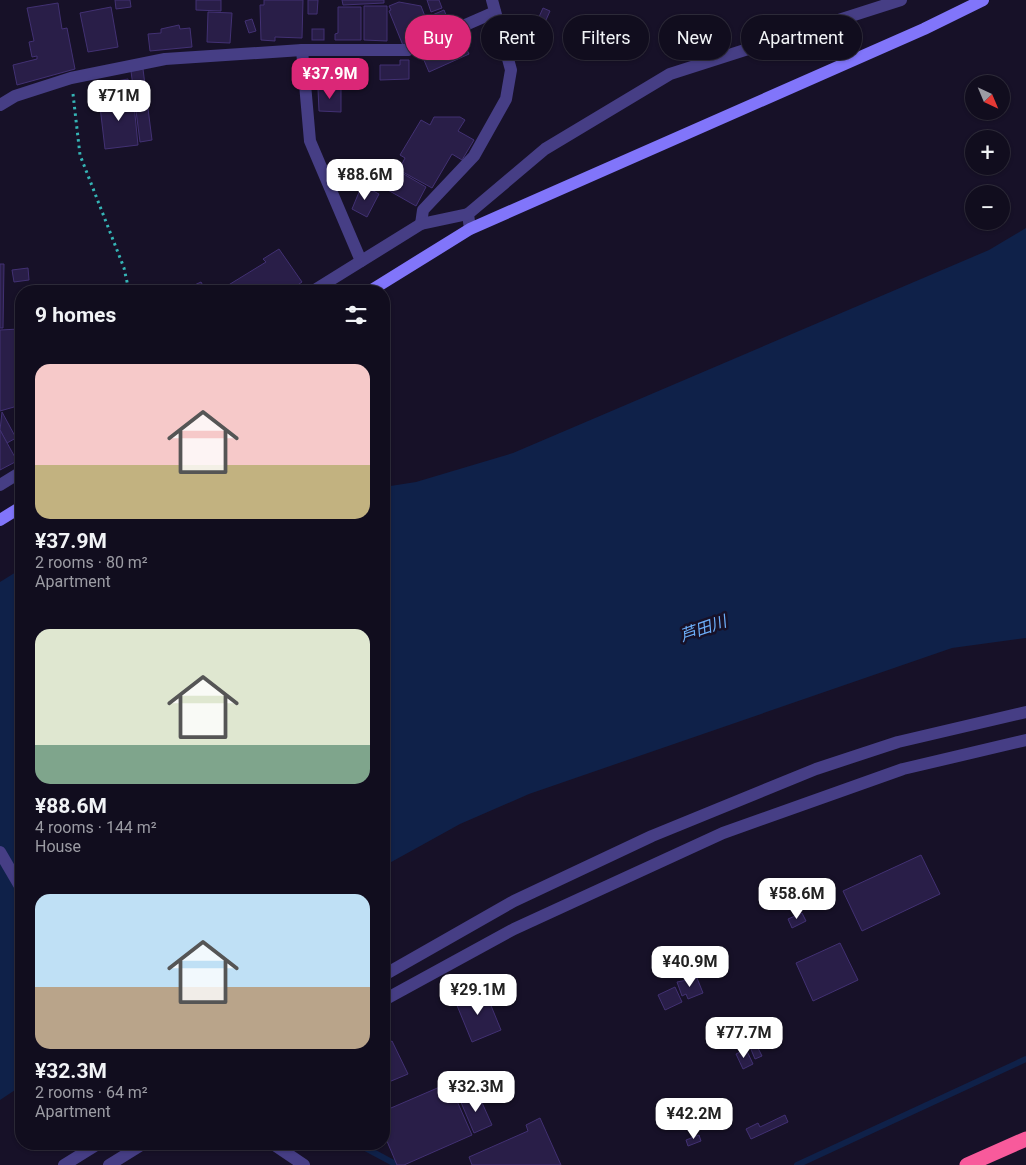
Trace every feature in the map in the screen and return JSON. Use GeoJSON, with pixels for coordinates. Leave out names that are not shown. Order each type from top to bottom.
{"type":"FeatureCollection","features":[{"type":"Feature","properties":{"kind":"highway"},"geometry":{"type":"LineString","coordinates":[[967,1165],[1023,1140]]}},
{"type":"Feature","properties":{"kind":"street"},"geometry":{"type":"LineString","coordinates":[[323,285],[421,224],[468,214],[545,149],[670,74],[900,0]]}},
{"type":"Feature","properties":{"kind":"street"},"geometry":{"type":"LineString","coordinates":[[380,285],[470,230],[924,29],[983,0]]}},
{"type":"Feature","properties":{"kind":"street"},"geometry":{"type":"LineString","coordinates":[[0,105],[16,96],[71,78],[164,59],[302,50],[408,50],[493,6],[511,70],[506,99],[474,156],[423,210],[421,224]]}},
{"type":"Feature","properties":{"kind":"street"},"geometry":{"type":"LineString","coordinates":[[302,50],[310,141],[361,261]]}},
{"type":"Feature","properties":{"kind":"street"},"geometry":{"type":"LineString","coordinates":[[468,214],[470,230]]}},
{"type":"Feature","properties":{"kind":"street"},"geometry":{"type":"LineString","coordinates":[[0,485],[15,476]]}},
{"type":"Feature","properties":{"kind":"street"},"geometry":{"type":"LineString","coordinates":[[0,520],[15,511]]}},
{"type":"Feature","properties":{"kind":"street"},"geometry":{"type":"LineString","coordinates":[[390,972],[514,901],[652,836],[825,766],[898,742],[1026,712]]}},
{"type":"Feature","properties":{"kind":"street"},"geometry":{"type":"LineString","coordinates":[[390,997],[514,930],[723,834],[903,769],[1026,740]]}},
{"type":"Feature","properties":{"kind":"street"},"geometry":{"type":"LineString","coordinates":[[0,852],[15,878]]}},
{"type":"Feature","properties":{"kind":"street"},"geometry":{"type":"LineString","coordinates":[[64,1165],[88,1150]]}},
{"type":"Feature","properties":{"kind":"street"},"geometry":{"type":"LineString","coordinates":[[109,1165],[133,1150]]}},
{"type":"Feature","properties":{"kind":"street"},"geometry":{"type":"LineString","coordinates":[[282,1150],[304,1165]]}},
{"type":"Feature","properties":{"kind":"path"},"geometry":{"type":"LineString","coordinates":[[71,78],[80,155],[124,268],[128,285]]}},
{"type":"Feature","properties":{"kind":"water","name":"芦田川"},"geometry":{"type":"Polygon","coordinates":[[[1026,228],[1026,638],[952,648],[529,794],[460,824],[390,863],[390,486],[416,482],[513,453],[989,250],[1026,228]]]}},
{"type":"Feature","properties":{"kind":"water"},"geometry":{"type":"Polygon","coordinates":[[[15,573],[15,1090],[0,1100],[0,582],[15,573]]]}},
{"type":"Feature","properties":{"kind":"building"},"geometry":{"type":"Polygon","coordinates":[[[115,0],[130,0],[131,7],[116,9],[115,0]]]}},
{"type":"Feature","properties":{"kind":"building"},"geometry":{"type":"Polygon","coordinates":[[[196,0],[221,0],[221,11],[196,10],[196,0]]]}},
{"type":"Feature","properties":{"kind":"building"},"geometry":{"type":"Polygon","coordinates":[[[264,0],[303,0],[302,38],[275,37],[275,41],[261,40],[260,5],[264,5],[264,0]]]}},
{"type":"Feature","properties":{"kind":"building"},"geometry":{"type":"Polygon","coordinates":[[[308,0],[318,0],[317,14],[308,14],[308,0]]]}},
{"type":"Feature","properties":{"kind":"building"},"geometry":{"type":"Polygon","coordinates":[[[342,0],[384,0],[384,3],[343,5],[342,0]]]}},
{"type":"Feature","properties":{"kind":"building"},"geometry":{"type":"Polygon","coordinates":[[[427,0],[439,0],[442,8],[431,12],[427,0]]]}},
{"type":"Feature","properties":{"kind":"building"},"geometry":{"type":"Polygon","coordinates":[[[399,2],[421,6],[424,15],[405,15],[404,48],[389,11],[391,10],[389,6],[399,2]]]}},
{"type":"Feature","properties":{"kind":"building"},"geometry":{"type":"Polygon","coordinates":[[[58,3],[62,29],[67,28],[75,69],[17,85],[13,65],[37,59],[37,56],[32,57],[29,42],[34,41],[27,8],[58,3]]]}},
{"type":"Feature","properties":{"kind":"building"},"geometry":{"type":"Polygon","coordinates":[[[364,6],[387,6],[387,41],[364,40],[364,6]]]}},
{"type":"Feature","properties":{"kind":"building"},"geometry":{"type":"Polygon","coordinates":[[[111,7],[118,47],[88,52],[80,13],[111,7]]]}},
{"type":"Feature","properties":{"kind":"building"},"geometry":{"type":"Polygon","coordinates":[[[338,7],[361,7],[361,40],[335,40],[335,34],[338,33],[338,7]]]}},
{"type":"Feature","properties":{"kind":"building"},"geometry":{"type":"Polygon","coordinates":[[[543,8],[550,11],[548,15],[540,15],[543,8]]]}},
{"type":"Feature","properties":{"kind":"building"},"geometry":{"type":"Polygon","coordinates":[[[444,10],[446,15],[432,15],[444,10]]]}},
{"type":"Feature","properties":{"kind":"building"},"geometry":{"type":"Polygon","coordinates":[[[208,12],[232,13],[230,43],[207,42],[208,12]]]}},
{"type":"Feature","properties":{"kind":"building"},"geometry":{"type":"Polygon","coordinates":[[[252,19],[256,31],[249,33],[245,21],[252,19]]]}},
{"type":"Feature","properties":{"kind":"building"},"geometry":{"type":"Polygon","coordinates":[[[179,25],[180,29],[190,28],[192,47],[150,51],[148,34],[161,33],[161,29],[179,25]]]}},
{"type":"Feature","properties":{"kind":"building"},"geometry":{"type":"Polygon","coordinates":[[[312,29],[324,29],[324,40],[312,40],[312,29]]]}},
{"type":"Feature","properties":{"kind":"building"},"geometry":{"type":"Polygon","coordinates":[[[355,60],[355,84],[327,85],[326,61],[355,60]]]}},
{"type":"Feature","properties":{"kind":"building"},"geometry":{"type":"Polygon","coordinates":[[[400,60],[409,60],[409,79],[380,80],[380,65],[400,65],[400,60]]]}},
{"type":"Feature","properties":{"kind":"building"},"geometry":{"type":"Polygon","coordinates":[[[424,60],[456,60],[429,72],[424,60]]]}},
{"type":"Feature","properties":{"kind":"building"},"geometry":{"type":"Polygon","coordinates":[[[143,69],[152,140],[140,142],[131,71],[143,69]]]}},
{"type":"Feature","properties":{"kind":"building"},"geometry":{"type":"Polygon","coordinates":[[[128,79],[130,91],[101,97],[99,84],[128,79]]]}},
{"type":"Feature","properties":{"kind":"building"},"geometry":{"type":"Polygon","coordinates":[[[318,89],[341,89],[341,112],[319,111],[318,89]]]}},
{"type":"Feature","properties":{"kind":"building"},"geometry":{"type":"Polygon","coordinates":[[[133,95],[138,145],[105,149],[99,98],[133,95]]]}},
{"type":"Feature","properties":{"kind":"building"},"geometry":{"type":"Polygon","coordinates":[[[434,117],[460,117],[465,120],[458,131],[474,140],[462,160],[452,154],[432,188],[399,170],[405,158],[400,155],[421,120],[430,125],[434,117]]]}},
{"type":"Feature","properties":{"kind":"building"},"geometry":{"type":"Polygon","coordinates":[[[383,162],[426,187],[416,206],[372,181],[383,162]]]}},
{"type":"Feature","properties":{"kind":"building"},"geometry":{"type":"Polygon","coordinates":[[[362,185],[379,194],[367,217],[352,209],[362,185]]]}},
{"type":"Feature","properties":{"kind":"building"},"geometry":{"type":"Polygon","coordinates":[[[279,249],[302,282],[298,285],[229,285],[266,262],[263,259],[279,249]]]}},
{"type":"Feature","properties":{"kind":"building"},"geometry":{"type":"Polygon","coordinates":[[[0,264],[4,264],[3,328],[0,328],[0,264]]]}},
{"type":"Feature","properties":{"kind":"building"},"geometry":{"type":"Polygon","coordinates":[[[28,268],[29,280],[14,282],[12,270],[28,268]]]}},
{"type":"Feature","properties":{"kind":"building"},"geometry":{"type":"Polygon","coordinates":[[[15,329],[15,407],[0,411],[0,330],[15,329]]]}},
{"type":"Feature","properties":{"kind":"building"},"geometry":{"type":"Polygon","coordinates":[[[2,412],[15,439],[7,443],[0,430],[2,412]]]}},
{"type":"Feature","properties":{"kind":"building"},"geometry":{"type":"Polygon","coordinates":[[[0,430],[15,457],[15,462],[0,470],[0,430]]]}},
{"type":"Feature","properties":{"kind":"building"},"geometry":{"type":"Polygon","coordinates":[[[921,855],[940,894],[862,931],[843,891],[921,855]]]}},
{"type":"Feature","properties":{"kind":"building"},"geometry":{"type":"Polygon","coordinates":[[[802,913],[806,921],[792,928],[788,919],[802,913]]]}},
{"type":"Feature","properties":{"kind":"building"},"geometry":{"type":"Polygon","coordinates":[[[840,943],[858,980],[813,1001],[796,963],[840,943]]]}},
{"type":"Feature","properties":{"kind":"building"},"geometry":{"type":"Polygon","coordinates":[[[697,978],[703,993],[688,999],[686,994],[682,996],[677,982],[697,978]]]}},
{"type":"Feature","properties":{"kind":"building"},"geometry":{"type":"Polygon","coordinates":[[[675,987],[682,1002],[665,1010],[658,995],[675,987]]]}},
{"type":"Feature","properties":{"kind":"building"},"geometry":{"type":"Polygon","coordinates":[[[485,991],[501,1030],[472,1042],[456,1003],[485,991]]]}},
{"type":"Feature","properties":{"kind":"building"},"geometry":{"type":"Polygon","coordinates":[[[392,1041],[408,1074],[390,1082],[390,1042],[392,1041]]]}},
{"type":"Feature","properties":{"kind":"building"},"geometry":{"type":"Polygon","coordinates":[[[756,1044],[762,1056],[755,1059],[750,1047],[756,1044]]]}},
{"type":"Feature","properties":{"kind":"building"},"geometry":{"type":"Polygon","coordinates":[[[746,1049],[753,1064],[743,1069],[736,1054],[746,1049]]]}},
{"type":"Feature","properties":{"kind":"building"},"geometry":{"type":"Polygon","coordinates":[[[479,1076],[483,1086],[467,1093],[463,1082],[479,1076]]]}},
{"type":"Feature","properties":{"kind":"building"},"geometry":{"type":"Polygon","coordinates":[[[449,1083],[472,1135],[404,1165],[397,1165],[390,1148],[390,1108],[449,1083]]]}},
{"type":"Feature","properties":{"kind":"building"},"geometry":{"type":"Polygon","coordinates":[[[471,1095],[472,1098],[479,1096],[492,1125],[474,1133],[460,1100],[471,1095]]]}},
{"type":"Feature","properties":{"kind":"building"},"geometry":{"type":"Polygon","coordinates":[[[785,1115],[788,1122],[751,1139],[746,1129],[758,1123],[760,1127],[785,1115]]]}},
{"type":"Feature","properties":{"kind":"building"},"geometry":{"type":"Polygon","coordinates":[[[540,1118],[561,1165],[472,1165],[469,1157],[528,1131],[526,1125],[540,1118]]]}},
{"type":"Feature","properties":{"kind":"building"},"geometry":{"type":"Polygon","coordinates":[[[699,1135],[701,1141],[688,1146],[686,1140],[699,1135]]]}},
{"type":"Feature","properties":{"kind":"waterway"},"geometry":{"type":"LineString","coordinates":[[797,1165],[1026,1059]]}},
{"type":"Feature","properties":{"kind":"waterway"},"geometry":{"type":"LineString","coordinates":[[369,1150],[397,1165]]}}]}
